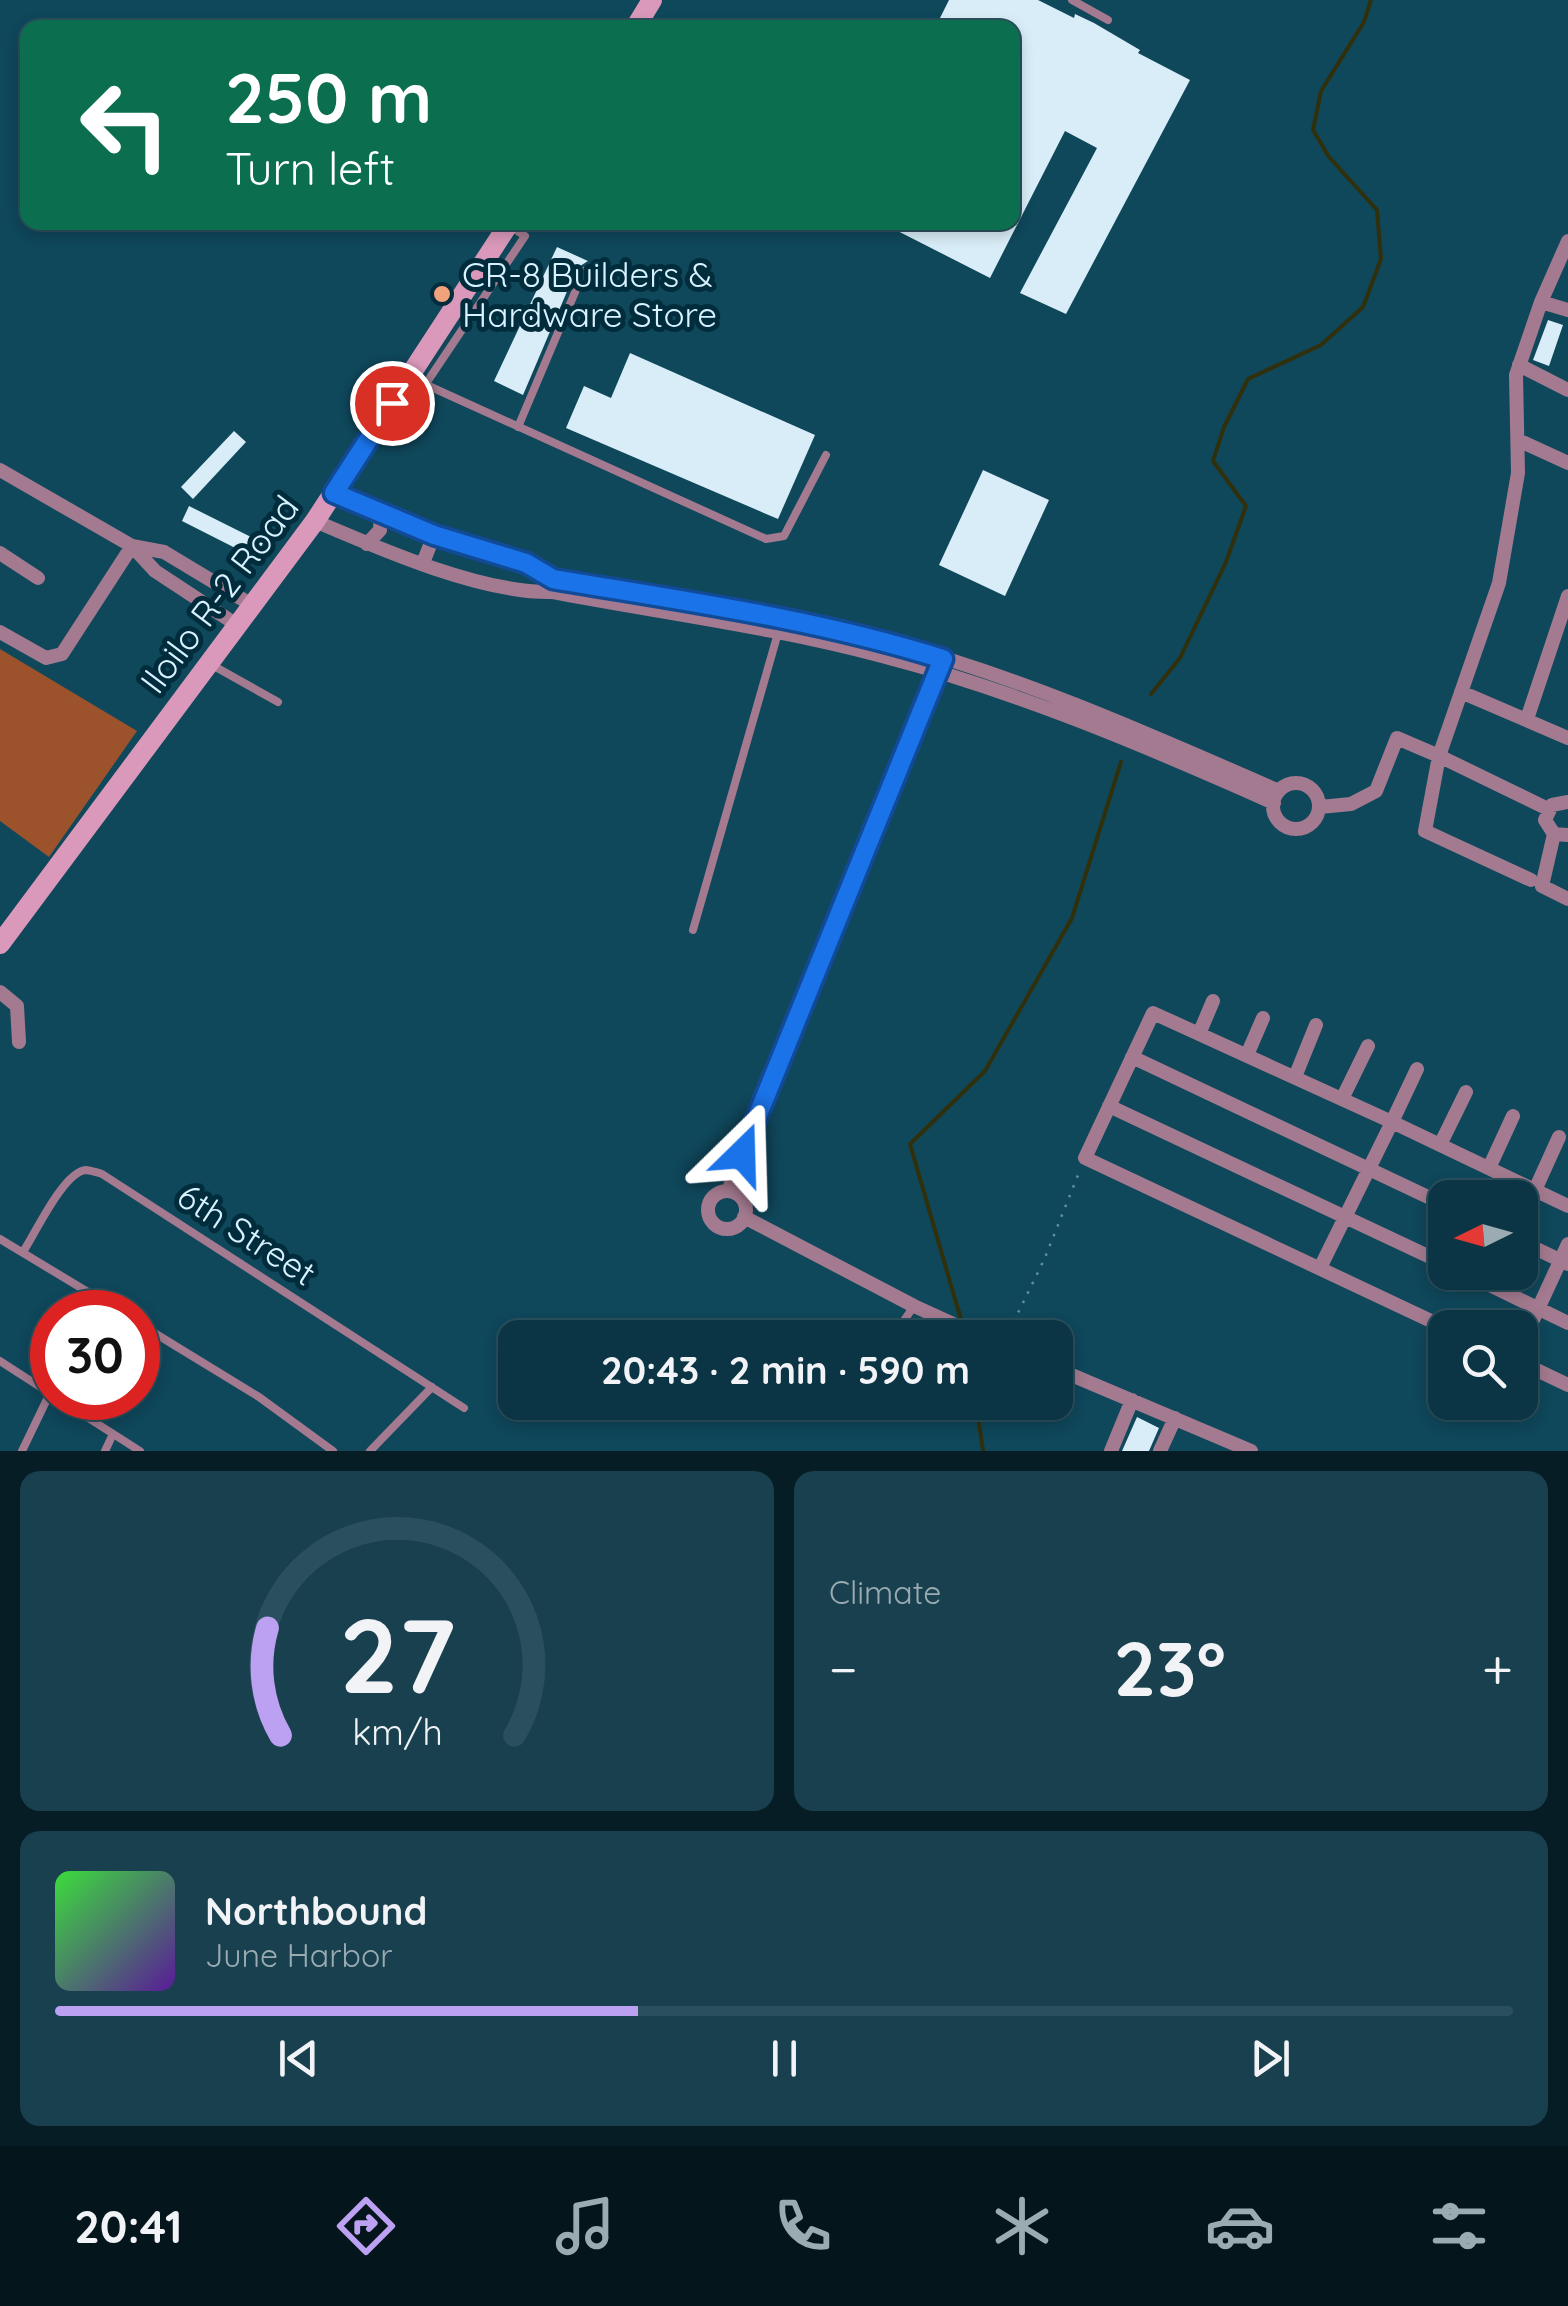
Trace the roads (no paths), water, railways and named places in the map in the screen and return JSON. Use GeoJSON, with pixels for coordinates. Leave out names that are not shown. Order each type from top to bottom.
{"type":"FeatureCollection","features":[{"type":"Feature","properties":{"kind":"main road","name":"Iloilo R-2 Road"},"geometry":{"type":"LineString","coordinates":[[0,944],[417,381],[505,230]]}},
{"type":"Feature","properties":{"kind":"street"},"geometry":{"type":"LineString","coordinates":[[1530,880],[1425,831],[1439,756],[1499,584],[1518,473],[1516,375],[1568,241]]}},
{"type":"Feature","properties":{"kind":"street"},"geometry":{"type":"LineString","coordinates":[[1542,302],[1568,310]]}},
{"type":"Feature","properties":{"kind":"street"},"geometry":{"type":"LineString","coordinates":[[1519,364],[1568,390]]}},
{"type":"Feature","properties":{"kind":"street"},"geometry":{"type":"LineString","coordinates":[[1518,440],[1568,463]]}},
{"type":"Feature","properties":{"kind":"street"},"geometry":{"type":"LineString","coordinates":[[0,470],[132,546],[155,571],[237,625]]}},
{"type":"Feature","properties":{"kind":"street"},"geometry":{"type":"LineString","coordinates":[[334,493],[434,535],[526,563],[553,579],[612,596]]}},
{"type":"Feature","properties":{"kind":"street"},"geometry":{"type":"LineString","coordinates":[[367,544],[380,530],[380,512]]}},
{"type":"Feature","properties":{"kind":"street"},"geometry":{"type":"LineString","coordinates":[[315,521],[423,564],[517,591],[612,596],[886,649],[1061,705],[1276,797]]}},
{"type":"Feature","properties":{"kind":"street"},"geometry":{"type":"LineString","coordinates":[[423,564],[434,535]]}},
{"type":"Feature","properties":{"kind":"street"},"geometry":{"type":"LineString","coordinates":[[132,546],[164,552],[252,605]]}},
{"type":"Feature","properties":{"kind":"street"},"geometry":{"type":"LineString","coordinates":[[0,632],[46,658],[62,654],[132,546]]}},
{"type":"Feature","properties":{"kind":"street"},"geometry":{"type":"LineString","coordinates":[[0,553],[38,578]]}},
{"type":"Feature","properties":{"kind":"street"},"geometry":{"type":"LineString","coordinates":[[517,591],[526,563]]}},
{"type":"Feature","properties":{"kind":"street"},"geometry":{"type":"LineString","coordinates":[[1527,719],[1568,596]]}},
{"type":"Feature","properties":{"kind":"street"},"geometry":{"type":"LineString","coordinates":[[705,612],[789,630]]}},
{"type":"Feature","properties":{"kind":"street"},"geometry":{"type":"LineString","coordinates":[[728,1191],[744,1202],[744,1218],[727,1230],[710,1218],[711,1202],[728,1191],[940,666]]}},
{"type":"Feature","properties":{"kind":"street"},"geometry":{"type":"LineString","coordinates":[[1461,692],[1568,738]]}},
{"type":"Feature","properties":{"kind":"street"},"geometry":{"type":"LineString","coordinates":[[1320,807],[1351,804],[1376,792],[1397,738],[1548,809]]}},
{"type":"Feature","properties":{"kind":"street"},"geometry":{"type":"LineString","coordinates":[[1293,783],[1301,784],[1315,792],[1320,807],[1314,821],[1295,830],[1281,824],[1276,797],[1293,783]]}},
{"type":"Feature","properties":{"kind":"street"},"geometry":{"type":"LineString","coordinates":[[1568,802],[1557,802],[1548,809],[1546,825],[1561,834],[1542,886],[1568,899]]}},
{"type":"Feature","properties":{"kind":"street"},"geometry":{"type":"LineString","coordinates":[[0,992],[17,1006],[19,1042]]}},
{"type":"Feature","properties":{"kind":"street"},"geometry":{"type":"LineString","coordinates":[[1199,1034],[1213,1001]]}},
{"type":"Feature","properties":{"kind":"street"},"geometry":{"type":"LineString","coordinates":[[1428,1319],[1084,1158],[1154,1013],[1514,1180]]}},
{"type":"Feature","properties":{"kind":"street"},"geometry":{"type":"LineString","coordinates":[[1247,1055],[1263,1018]]}},
{"type":"Feature","properties":{"kind":"street"},"geometry":{"type":"LineString","coordinates":[[1294,1077],[1316,1025]]}},
{"type":"Feature","properties":{"kind":"street"},"geometry":{"type":"LineString","coordinates":[[1342,1099],[1368,1046]]}},
{"type":"Feature","properties":{"kind":"street"},"geometry":{"type":"LineString","coordinates":[[1132,1057],[1428,1197]]}},
{"type":"Feature","properties":{"kind":"street"},"geometry":{"type":"LineString","coordinates":[[1320,1268],[1417,1069]]}},
{"type":"Feature","properties":{"kind":"street"},"geometry":{"type":"LineString","coordinates":[[1440,1145],[1466,1092]]}},
{"type":"Feature","properties":{"kind":"street"},"geometry":{"type":"LineString","coordinates":[[1109,1106],[1428,1256]]}},
{"type":"Feature","properties":{"kind":"street"},"geometry":{"type":"LineString","coordinates":[[1489,1168],[1513,1116]]}},
{"type":"Feature","properties":{"kind":"street"},"geometry":{"type":"LineString","coordinates":[[1538,1183],[1559,1136]]}},
{"type":"Feature","properties":{"kind":"street"},"geometry":{"type":"LineString","coordinates":[[1538,1191],[1568,1206]]}},
{"type":"Feature","properties":{"kind":"street"},"geometry":{"type":"LineString","coordinates":[[744,1218],[946,1320]]}},
{"type":"Feature","properties":{"kind":"street"},"geometry":{"type":"LineString","coordinates":[[1538,1309],[1564,1263],[1568,1244]]}},
{"type":"Feature","properties":{"kind":"street"},"geometry":{"type":"LineString","coordinates":[[1538,1250],[1564,1263]]}},
{"type":"Feature","properties":{"kind":"street"},"geometry":{"type":"LineString","coordinates":[[1499,1290],[1568,1324]]}},
{"type":"Feature","properties":{"kind":"street"},"geometry":{"type":"LineString","coordinates":[[1538,1370],[1568,1384]]}},
{"type":"Feature","properties":{"kind":"street"},"geometry":{"type":"LineString","coordinates":[[1073,1375],[1175,1418],[1227,1447],[1251,1451]]}},
{"type":"Feature","properties":{"kind":"street"},"geometry":{"type":"LineString","coordinates":[[1110,1451],[1132,1400]]}},
{"type":"Feature","properties":{"kind":"street"},"geometry":{"type":"LineString","coordinates":[[1160,1451],[1175,1418]]}},
{"type":"Feature","properties":{"kind":"lane"},"geometry":{"type":"LineString","coordinates":[[1072,0],[1108,20]]}},
{"type":"Feature","properties":{"kind":"lane"},"geometry":{"type":"LineString","coordinates":[[518,426],[584,271]]}},
{"type":"Feature","properties":{"kind":"lane"},"geometry":{"type":"LineString","coordinates":[[417,381],[766,539],[784,536],[826,455]]}},
{"type":"Feature","properties":{"kind":"lane"},"geometry":{"type":"LineString","coordinates":[[692,930],[789,630]]}},
{"type":"Feature","properties":{"kind":"lane"},"geometry":{"type":"LineString","coordinates":[[208,663],[278,702]]}},
{"type":"Feature","properties":{"kind":"lane","name":"6th Street"},"geometry":{"type":"LineString","coordinates":[[24,1252],[65,1182],[75,1173],[87,1170],[102,1174],[464,1408]]}},
{"type":"Feature","properties":{"kind":"lane"},"geometry":{"type":"LineString","coordinates":[[0,1239],[85,1290]]}},
{"type":"Feature","properties":{"kind":"lane"},"geometry":{"type":"LineString","coordinates":[[904,1320],[914,1306]]}},
{"type":"Feature","properties":{"kind":"lane"},"geometry":{"type":"LineString","coordinates":[[160,1336],[259,1397],[333,1451]]}},
{"type":"Feature","properties":{"kind":"lane"},"geometry":{"type":"LineString","coordinates":[[0,1361],[30,1380]]}},
{"type":"Feature","properties":{"kind":"lane"},"geometry":{"type":"LineString","coordinates":[[370,1451],[432,1387]]}},
{"type":"Feature","properties":{"kind":"lane"},"geometry":{"type":"LineString","coordinates":[[22,1451],[39,1420]]}},
{"type":"Feature","properties":{"kind":"lane"},"geometry":{"type":"LineString","coordinates":[[91,1420],[140,1451]]}},
{"type":"Feature","properties":{"kind":"lane"},"geometry":{"type":"LineString","coordinates":[[106,1451],[113,1434]]}},
{"type":"Feature","properties":{"kind":"waterway"},"geometry":{"type":"LineString","coordinates":[[1151,694],[1180,658],[1226,562],[1246,506],[1213,461],[1224,427],[1248,379],[1321,345],[1363,307],[1381,259],[1377,210],[1329,157],[1313,130],[1321,91],[1364,22],[1371,0]]}},
{"type":"Feature","properties":{"kind":"waterway"},"geometry":{"type":"LineString","coordinates":[[961,1320],[910,1144],[985,1071],[1072,918],[1121,762]]}},
{"type":"Feature","properties":{"kind":"waterway"},"geometry":{"type":"LineString","coordinates":[[979,1420],[983,1451]]}},
{"type":"Feature","properties":{"kind":"place","name":"CR-8 Builders & Hardware Store"},"geometry":{"type":"Point","coordinates":[442,294]}}]}
